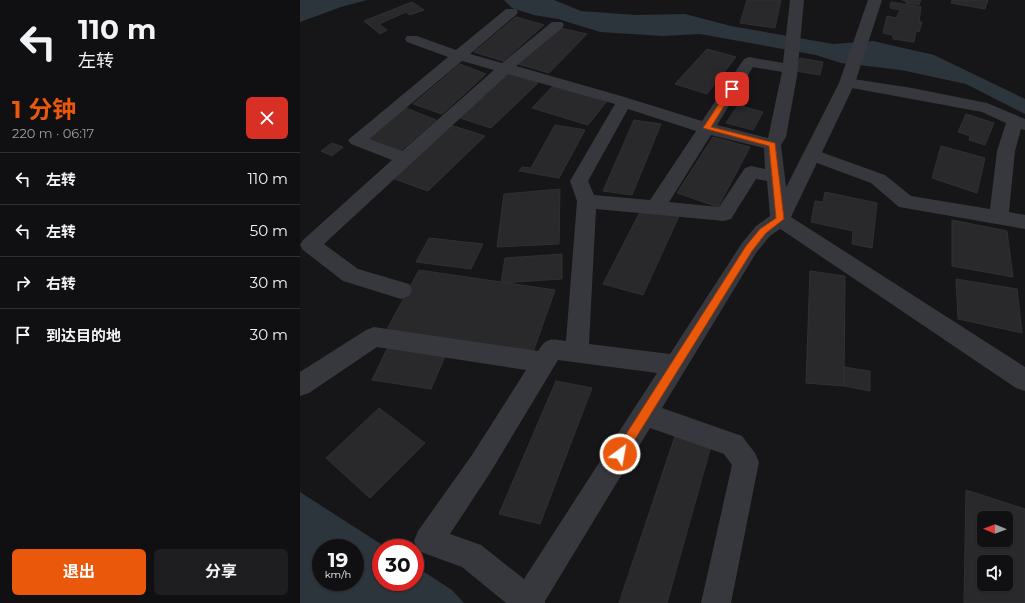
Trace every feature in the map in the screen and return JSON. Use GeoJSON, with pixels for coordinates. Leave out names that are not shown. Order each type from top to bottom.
{"type":"FeatureCollection","features":[{"type":"Feature","properties":{"kind":"street"},"geometry":{"type":"LineString","coordinates":[[780,219],[772,145],[777,137],[790,63],[797,0]]}},
{"type":"Feature","properties":{"kind":"street"},"geometry":{"type":"LineString","coordinates":[[676,364],[552,349],[481,464],[428,541],[470,555],[529,602],[749,248],[763,231],[780,219],[848,81],[875,0]]}},
{"type":"Feature","properties":{"kind":"street"},"geometry":{"type":"LineString","coordinates":[[405,159],[356,140],[511,12]]}},
{"type":"Feature","properties":{"kind":"street"},"geometry":{"type":"LineString","coordinates":[[401,290],[351,275],[310,245],[505,68],[557,25]]}},
{"type":"Feature","properties":{"kind":"street"},"geometry":{"type":"LineString","coordinates":[[412,40],[458,55],[624,102],[706,128],[772,145]]}},
{"type":"Feature","properties":{"kind":"street"},"geometry":{"type":"LineString","coordinates":[[655,208],[749,62],[790,63]]}},
{"type":"Feature","properties":{"kind":"street"},"geometry":{"type":"LineString","coordinates":[[848,81],[987,108],[1020,123],[1006,151],[999,217]]}},
{"type":"Feature","properties":{"kind":"street"},"geometry":{"type":"LineString","coordinates":[[577,352],[587,201],[579,181],[624,102]]}},
{"type":"Feature","properties":{"kind":"street"},"geometry":{"type":"LineString","coordinates":[[812,155],[878,179],[906,202],[1025,222]]}},
{"type":"Feature","properties":{"kind":"street"},"geometry":{"type":"LineString","coordinates":[[587,201],[724,214],[751,172],[776,177]]}},
{"type":"Feature","properties":{"kind":"street"},"geometry":{"type":"LineString","coordinates":[[780,219],[1025,380]]}},
{"type":"Feature","properties":{"kind":"street"},"geometry":{"type":"LineString","coordinates":[[300,385],[374,337],[545,362]]}},
{"type":"Feature","properties":{"kind":"street"},"geometry":{"type":"LineString","coordinates":[[645,414],[733,445],[746,462],[716,603]]}},
{"type":"Feature","properties":{"kind":"shaded area"},"geometry":{"type":"Polygon","coordinates":[[[300,0],[367,0],[341,7],[300,22],[300,0]]]}},
{"type":"Feature","properties":{"kind":"shaded area"},"geometry":{"type":"Polygon","coordinates":[[[504,0],[554,0],[581,11],[636,15],[685,14],[731,26],[833,44],[873,41],[934,55],[1025,99],[1025,114],[966,84],[901,70],[841,63],[816,55],[700,34],[663,36],[600,32],[558,19],[534,15],[512,8],[504,0]]]}},
{"type":"Feature","properties":{"kind":"shaded area"},"geometry":{"type":"Polygon","coordinates":[[[300,492],[373,539],[372,591],[424,591],[424,572],[452,590],[464,603],[300,603],[300,492]]]}},
{"type":"Feature","properties":{"kind":"building"},"geometry":{"type":"Polygon","coordinates":[[[747,0],[781,0],[775,28],[740,23],[747,0]]]}},
{"type":"Feature","properties":{"kind":"building"},"geometry":{"type":"Polygon","coordinates":[[[902,0],[921,0],[919,5],[906,3],[906,1],[902,0]]]}},
{"type":"Feature","properties":{"kind":"building"},"geometry":{"type":"Polygon","coordinates":[[[952,0],[988,0],[985,9],[951,3],[952,0]]]}},
{"type":"Feature","properties":{"kind":"building"},"geometry":{"type":"Polygon","coordinates":[[[412,2],[424,10],[410,15],[406,12],[379,24],[387,30],[380,34],[364,21],[412,2]]]}},
{"type":"Feature","properties":{"kind":"building"},"geometry":{"type":"Polygon","coordinates":[[[891,2],[921,7],[919,22],[922,22],[919,32],[916,31],[914,42],[893,39],[893,35],[883,33],[887,16],[896,18],[900,10],[890,8],[891,2]]]}},
{"type":"Feature","properties":{"kind":"building"},"geometry":{"type":"Polygon","coordinates":[[[516,17],[544,25],[503,61],[474,52],[516,17]]]}},
{"type":"Feature","properties":{"kind":"building"},"geometry":{"type":"Polygon","coordinates":[[[560,28],[587,34],[549,73],[518,64],[560,28]]]}},
{"type":"Feature","properties":{"kind":"building"},"geometry":{"type":"Polygon","coordinates":[[[707,49],[736,57],[707,94],[675,84],[707,49]]]}},
{"type":"Feature","properties":{"kind":"building"},"geometry":{"type":"Polygon","coordinates":[[[800,58],[823,62],[820,75],[796,71],[800,58]]]}},
{"type":"Feature","properties":{"kind":"building"},"geometry":{"type":"Polygon","coordinates":[[[460,64],[486,74],[442,114],[413,104],[460,64]]]}},
{"type":"Feature","properties":{"kind":"building"},"geometry":{"type":"Polygon","coordinates":[[[508,74],[538,83],[491,128],[460,118],[508,74]]]}},
{"type":"Feature","properties":{"kind":"building"},"geometry":{"type":"Polygon","coordinates":[[[552,87],[607,101],[588,125],[532,108],[552,87]]]}},
{"type":"Feature","properties":{"kind":"building"},"geometry":{"type":"Polygon","coordinates":[[[738,105],[763,112],[753,130],[726,123],[738,105]]]}},
{"type":"Feature","properties":{"kind":"building"},"geometry":{"type":"Polygon","coordinates":[[[406,108],[436,120],[398,153],[366,140],[406,108]]]}},
{"type":"Feature","properties":{"kind":"building"},"geometry":{"type":"Polygon","coordinates":[[[966,114],[994,123],[985,145],[969,140],[970,136],[958,132],[966,114]]]}},
{"type":"Feature","properties":{"kind":"building"},"geometry":{"type":"Polygon","coordinates":[[[634,120],[661,124],[632,195],[603,191],[634,120]]]}},
{"type":"Feature","properties":{"kind":"building"},"geometry":{"type":"Polygon","coordinates":[[[450,125],[485,136],[428,191],[392,178],[450,125]]]}},
{"type":"Feature","properties":{"kind":"building"},"geometry":{"type":"Polygon","coordinates":[[[555,125],[585,130],[559,178],[519,171],[522,167],[531,168],[555,125]]]}},
{"type":"Feature","properties":{"kind":"building"},"geometry":{"type":"Polygon","coordinates":[[[713,137],[750,147],[718,207],[677,193],[713,137]]]}},
{"type":"Feature","properties":{"kind":"building"},"geometry":{"type":"Polygon","coordinates":[[[332,143],[343,147],[332,156],[321,151],[332,143]]]}},
{"type":"Feature","properties":{"kind":"building"},"geometry":{"type":"Polygon","coordinates":[[[941,146],[985,158],[977,193],[932,178],[941,146]]]}},
{"type":"Feature","properties":{"kind":"building"},"geometry":{"type":"Polygon","coordinates":[[[560,189],[559,244],[497,247],[504,194],[560,189]]]}},
{"type":"Feature","properties":{"kind":"building"},"geometry":{"type":"Polygon","coordinates":[[[825,192],[877,203],[872,248],[852,244],[853,231],[811,222],[815,201],[823,202],[825,192]]]}},
{"type":"Feature","properties":{"kind":"building"},"geometry":{"type":"Polygon","coordinates":[[[642,208],[679,216],[643,295],[603,284],[642,208]]]}},
{"type":"Feature","properties":{"kind":"building"},"geometry":{"type":"Polygon","coordinates":[[[952,220],[1007,231],[1013,277],[952,266],[952,220]]]}},
{"type":"Feature","properties":{"kind":"building"},"geometry":{"type":"Polygon","coordinates":[[[429,238],[483,244],[471,269],[416,262],[429,238]]]}},
{"type":"Feature","properties":{"kind":"building"},"geometry":{"type":"Polygon","coordinates":[[[562,254],[562,279],[501,283],[505,258],[562,254]]]}},
{"type":"Feature","properties":{"kind":"building"},"geometry":{"type":"Polygon","coordinates":[[[419,270],[555,290],[533,352],[386,331],[419,270]]]}},
{"type":"Feature","properties":{"kind":"building"},"geometry":{"type":"Polygon","coordinates":[[[810,271],[845,276],[844,386],[806,383],[810,271]]]}},
{"type":"Feature","properties":{"kind":"building"},"geometry":{"type":"Polygon","coordinates":[[[956,279],[1017,289],[1022,333],[958,319],[956,279]]]}},
{"type":"Feature","properties":{"kind":"building"},"geometry":{"type":"Polygon","coordinates":[[[389,345],[446,354],[431,389],[372,380],[389,345]]]}},
{"type":"Feature","properties":{"kind":"building"},"geometry":{"type":"Polygon","coordinates":[[[844,367],[870,371],[870,391],[844,386],[844,367]]]}},
{"type":"Feature","properties":{"kind":"building"},"geometry":{"type":"Polygon","coordinates":[[[556,381],[592,388],[540,524],[499,514],[556,381]]]}},
{"type":"Feature","properties":{"kind":"building"},"geometry":{"type":"Polygon","coordinates":[[[379,408],[425,443],[370,498],[326,458],[379,408]]]}},
{"type":"Feature","properties":{"kind":"building"},"geometry":{"type":"Polygon","coordinates":[[[675,436],[711,446],[667,603],[619,603],[675,436]]]}},
{"type":"Feature","properties":{"kind":"building"},"geometry":{"type":"Polygon","coordinates":[[[966,490],[1025,509],[1025,603],[964,603],[966,490]]]}},
{"type":"Feature","properties":{"kind":"route"},"geometry":{"type":"LineString","coordinates":[[620,454],[749,248],[763,231],[780,219],[772,145],[706,128],[732,89]]}}]}
